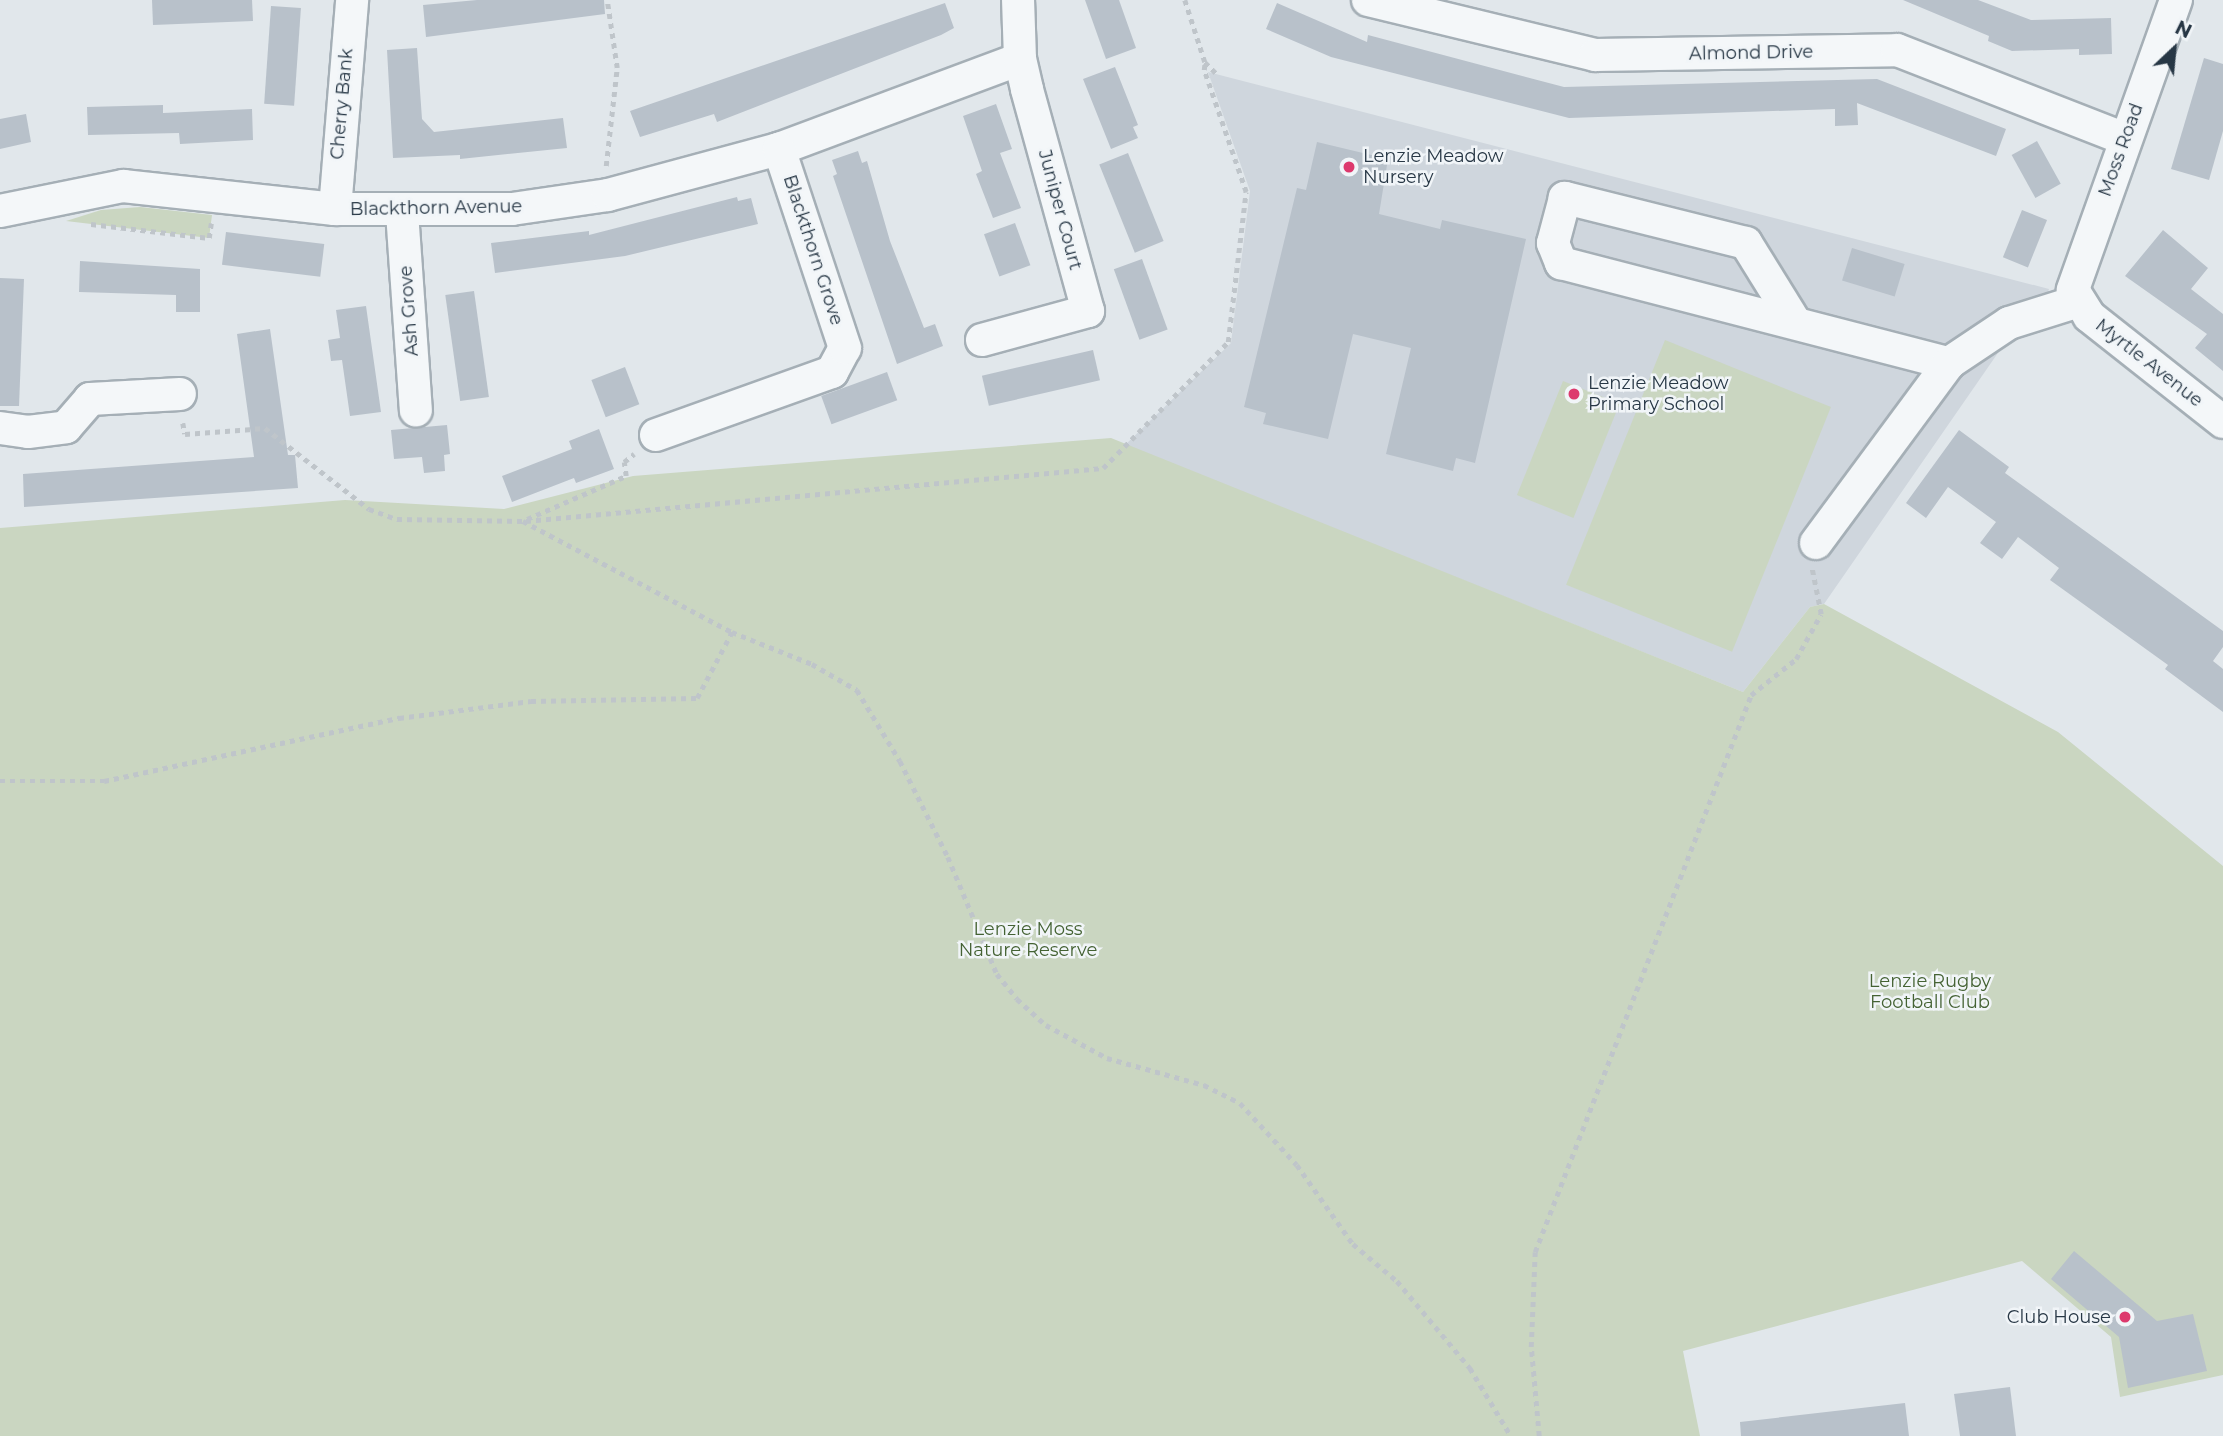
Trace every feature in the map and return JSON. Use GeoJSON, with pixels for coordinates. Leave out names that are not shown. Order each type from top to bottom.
{"type":"FeatureCollection","features":[{"type":"Feature","properties":{"kind":"street","name":"Cherry Bank"},"geometry":{"type":"LineString","coordinates":[[335,209],[352,0]]}},
{"type":"Feature","properties":{"kind":"street","name":"Juniper Court"},"geometry":{"type":"LineString","coordinates":[[982,340],[1088,311],[1020,59],[1018,0]]}},
{"type":"Feature","properties":{"kind":"street","name":"Almond Drive"},"geometry":{"type":"LineString","coordinates":[[1368,0],[1472,13],[1595,55],[1897,51],[2124,139]]}},
{"type":"Feature","properties":{"kind":"street","name":"Moss Road"},"geometry":{"type":"LineString","coordinates":[[2077,302],[2076,274],[2176,0]]}},
{"type":"Feature","properties":{"kind":"street","name":"Blackthorn Avenue"},"geometry":{"type":"LineString","coordinates":[[0,211],[122,186],[335,209],[402,212],[512,209],[608,195],[779,149],[1020,59]]}},
{"type":"Feature","properties":{"kind":"street","name":"Blackthorn Grove"},"geometry":{"type":"LineString","coordinates":[[656,435],[832,372],[845,348],[779,149]]}},
{"type":"Feature","properties":{"kind":"street"},"geometry":{"type":"LineString","coordinates":[[1795,322],[1746,243],[1565,198],[1553,243],[1561,263],[1949,363]]}},
{"type":"Feature","properties":{"kind":"street","name":"Ash Grove"},"geometry":{"type":"LineString","coordinates":[[402,212],[416,411]]}},
{"type":"Feature","properties":{"kind":"street"},"geometry":{"type":"LineString","coordinates":[[1816,542],[1949,363],[2009,323],[2077,302]]}},
{"type":"Feature","properties":{"kind":"street","name":"Myrtle Avenue"},"geometry":{"type":"LineString","coordinates":[[2077,302],[2223,422]]}},
{"type":"Feature","properties":{"kind":"street"},"geometry":{"type":"LineString","coordinates":[[0,428],[29,432],[66,427],[90,399],[180,394]]}},
{"type":"Feature","properties":{"kind":"path"},"geometry":{"type":"LineString","coordinates":[[607,0],[617,68],[604,181],[608,195]]}},
{"type":"Feature","properties":{"kind":"path"},"geometry":{"type":"LineString","coordinates":[[180,394],[185,434],[265,428],[369,509],[397,519],[523,521],[1103,468],[1228,342],[1246,192],[1204,70],[1205,62],[1185,0]]}},
{"type":"Feature","properties":{"kind":"path"},"geometry":{"type":"LineString","coordinates":[[1205,62],[1218,75]]}},
{"type":"Feature","properties":{"kind":"path"},"geometry":{"type":"LineString","coordinates":[[79,223],[209,238],[214,194]]}},
{"type":"Feature","properties":{"kind":"path"},"geometry":{"type":"LineString","coordinates":[[523,521],[626,475],[624,462],[656,435]]}},
{"type":"Feature","properties":{"kind":"path"},"geometry":{"type":"LineString","coordinates":[[523,521],[733,632],[812,664],[857,690],[900,761],[948,857],[997,974],[1017,999],[1046,1025],[1107,1058],[1205,1085],[1240,1103],[1297,1165],[1353,1244],[1396,1281],[1470,1368],[1511,1436]]}},
{"type":"Feature","properties":{"kind":"path"},"geometry":{"type":"LineString","coordinates":[[1539,1436],[1531,1347],[1535,1252],[1751,695],[1796,659],[1821,614],[1810,555],[1816,542]]}},
{"type":"Feature","properties":{"kind":"path"},"geometry":{"type":"LineString","coordinates":[[0,781],[104,781],[399,718],[531,701],[697,698],[733,632]]}},
{"type":"Feature","properties":{"kind":"shaded area","name":"Lenzie Meadow Primary School"},"geometry":{"type":"Polygon","coordinates":[[[1208,72],[2049,289],[2041,315],[2027,311],[1824,604],[1810,607],[1743,692],[1125,445],[1231,343],[1250,191],[1208,72]]]}},
{"type":"Feature","properties":{"kind":"green space"},"geometry":{"type":"Polygon","coordinates":[[[140,207],[212,215],[209,238],[66,221],[101,210],[140,207]]]}},
{"type":"Feature","properties":{"kind":"green space"},"geometry":{"type":"Polygon","coordinates":[[[1665,340],[1831,407],[1732,652],[1566,585],[1665,340]]]}},
{"type":"Feature","properties":{"kind":"green space"},"geometry":{"type":"Polygon","coordinates":[[[1563,381],[1620,404],[1573,518],[1517,495],[1563,381]]]}},
{"type":"Feature","properties":{"kind":"green space","name":"Lenzie Moss Nature Reserve"},"geometry":{"type":"Polygon","coordinates":[[[1111,438],[1743,692],[1810,607],[1824,604],[2058,732],[2223,866],[2223,1375],[2120,1397],[2111,1337],[2022,1261],[1683,1351],[1700,1436],[0,1436],[0,528],[345,500],[504,509],[633,476],[1111,438]]]}},
{"type":"Feature","properties":{"kind":"building"},"geometry":{"type":"Polygon","coordinates":[[[152,0],[252,0],[253,21],[153,25],[152,0]]]}},
{"type":"Feature","properties":{"kind":"building"},"geometry":{"type":"Polygon","coordinates":[[[477,0],[604,0],[605,14],[426,37],[423,5],[477,0]]]}},
{"type":"Feature","properties":{"kind":"building"},"geometry":{"type":"Polygon","coordinates":[[[1085,0],[1119,0],[1136,48],[1106,59],[1085,0]]]}},
{"type":"Feature","properties":{"kind":"building"},"geometry":{"type":"Polygon","coordinates":[[[1903,0],[1978,0],[2031,20],[2111,18],[2112,54],[2079,55],[2079,49],[2012,51],[1988,41],[1989,36],[1903,0]]]}},
{"type":"Feature","properties":{"kind":"building"},"geometry":{"type":"Polygon","coordinates":[[[945,3],[954,28],[941,35],[717,122],[714,114],[640,137],[630,111],[945,3]]]}},
{"type":"Feature","properties":{"kind":"building"},"geometry":{"type":"Polygon","coordinates":[[[1277,3],[1367,42],[1368,35],[1564,87],[1877,79],[2006,129],[1996,156],[1857,103],[1858,125],[1835,126],[1835,109],[1569,118],[1331,57],[1266,29],[1277,3]]]}},
{"type":"Feature","properties":{"kind":"building"},"geometry":{"type":"Polygon","coordinates":[[[271,6],[301,8],[294,106],[264,104],[271,6]]]}},
{"type":"Feature","properties":{"kind":"building"},"geometry":{"type":"Polygon","coordinates":[[[417,48],[422,119],[434,132],[563,118],[567,148],[460,159],[460,155],[393,158],[387,50],[417,48]]]}},
{"type":"Feature","properties":{"kind":"building"},"geometry":{"type":"Polygon","coordinates":[[[2204,58],[2223,64],[2223,131],[2209,180],[2171,169],[2204,58]]]}},
{"type":"Feature","properties":{"kind":"building"},"geometry":{"type":"Polygon","coordinates":[[[1115,67],[1138,125],[1133,127],[1138,138],[1111,149],[1083,79],[1115,67]]]}},
{"type":"Feature","properties":{"kind":"building"},"geometry":{"type":"Polygon","coordinates":[[[996,104],[1012,149],[1000,153],[1021,208],[993,218],[976,174],[982,171],[963,116],[996,104]]]}},
{"type":"Feature","properties":{"kind":"building"},"geometry":{"type":"Polygon","coordinates":[[[163,105],[163,113],[252,109],[253,140],[180,144],[179,133],[88,135],[87,107],[163,105]]]}},
{"type":"Feature","properties":{"kind":"building"},"geometry":{"type":"Polygon","coordinates":[[[26,114],[31,142],[0,149],[0,119],[26,114]]]}},
{"type":"Feature","properties":{"kind":"building"},"geometry":{"type":"Polygon","coordinates":[[[2037,141],[2061,184],[2035,198],[2012,155],[2037,141]]]}},
{"type":"Feature","properties":{"kind":"building"},"geometry":{"type":"Polygon","coordinates":[[[1317,142],[1388,159],[1379,214],[1440,229],[1442,220],[1526,239],[1475,463],[1456,458],[1453,471],[1386,454],[1411,348],[1353,334],[1328,439],[1263,424],[1266,413],[1244,407],[1297,188],[1306,190],[1317,142]]]}},
{"type":"Feature","properties":{"kind":"building"},"geometry":{"type":"Polygon","coordinates":[[[858,151],[862,163],[867,161],[890,241],[924,328],[935,324],[943,346],[897,364],[833,176],[837,174],[832,160],[858,151]]]}},
{"type":"Feature","properties":{"kind":"building"},"geometry":{"type":"Polygon","coordinates":[[[1128,153],[1164,241],[1135,253],[1099,165],[1128,153]]]}},
{"type":"Feature","properties":{"kind":"building"},"geometry":{"type":"Polygon","coordinates":[[[737,197],[738,201],[751,198],[758,224],[625,256],[495,273],[491,243],[589,231],[589,235],[737,197]]]}},
{"type":"Feature","properties":{"kind":"building"},"geometry":{"type":"Polygon","coordinates":[[[2022,210],[2047,220],[2028,267],[2003,257],[2022,210]]]}},
{"type":"Feature","properties":{"kind":"building"},"geometry":{"type":"Polygon","coordinates":[[[1015,223],[1030,265],[999,277],[984,234],[1015,223]]]}},
{"type":"Feature","properties":{"kind":"building"},"geometry":{"type":"Polygon","coordinates":[[[2163,230],[2208,268],[2191,289],[2223,314],[2223,371],[2195,348],[2207,334],[2125,276],[2163,230]]]}},
{"type":"Feature","properties":{"kind":"building"},"geometry":{"type":"Polygon","coordinates":[[[226,232],[324,244],[320,277],[222,265],[226,232]]]}},
{"type":"Feature","properties":{"kind":"building"},"geometry":{"type":"Polygon","coordinates":[[[1852,248],[1905,264],[1895,297],[1842,281],[1852,248]]]}},
{"type":"Feature","properties":{"kind":"building"},"geometry":{"type":"Polygon","coordinates":[[[1142,259],[1168,329],[1139,340],[1114,269],[1142,259]]]}},
{"type":"Feature","properties":{"kind":"building"},"geometry":{"type":"Polygon","coordinates":[[[80,261],[200,269],[200,312],[176,312],[176,295],[79,292],[80,261]]]}},
{"type":"Feature","properties":{"kind":"building"},"geometry":{"type":"Polygon","coordinates":[[[0,278],[24,279],[19,406],[0,406],[0,278]]]}},
{"type":"Feature","properties":{"kind":"building"},"geometry":{"type":"Polygon","coordinates":[[[474,291],[489,397],[460,401],[445,295],[474,291]]]}},
{"type":"Feature","properties":{"kind":"building"},"geometry":{"type":"Polygon","coordinates":[[[366,306],[381,412],[350,416],[342,360],[331,361],[328,340],[340,338],[336,310],[366,306]]]}},
{"type":"Feature","properties":{"kind":"building"},"geometry":{"type":"Polygon","coordinates":[[[270,329],[288,455],[295,455],[298,488],[24,507],[23,474],[254,457],[237,334],[270,329]]]}},
{"type":"Feature","properties":{"kind":"building"},"geometry":{"type":"Polygon","coordinates":[[[1093,350],[1100,380],[989,406],[982,376],[1093,350]]]}},
{"type":"Feature","properties":{"kind":"building"},"geometry":{"type":"Polygon","coordinates":[[[625,367],[639,404],[606,417],[591,380],[625,367]]]}},
{"type":"Feature","properties":{"kind":"building"},"geometry":{"type":"Polygon","coordinates":[[[887,372],[897,400],[831,424],[821,396],[887,372]]]}},
{"type":"Feature","properties":{"kind":"building"},"geometry":{"type":"Polygon","coordinates":[[[447,425],[450,454],[444,455],[445,471],[424,473],[422,457],[394,459],[391,430],[447,425]]]}},
{"type":"Feature","properties":{"kind":"building"},"geometry":{"type":"Polygon","coordinates":[[[599,429],[614,469],[576,483],[574,478],[512,502],[502,476],[572,449],[569,441],[599,429]]]}},
{"type":"Feature","properties":{"kind":"building"},"geometry":{"type":"Polygon","coordinates":[[[1959,430],[2009,467],[2005,473],[2223,631],[2223,647],[2213,661],[2223,669],[2223,712],[2165,669],[2168,665],[2050,580],[2059,568],[2018,537],[2002,559],[1980,543],[1996,522],[1948,487],[1926,518],[1906,503],[1959,430]]]}},
{"type":"Feature","properties":{"kind":"building","name":"Club House"},"geometry":{"type":"Polygon","coordinates":[[[2074,1251],[2157,1321],[2193,1314],[2207,1371],[2128,1388],[2119,1337],[2051,1279],[2074,1251]]]}},
{"type":"Feature","properties":{"kind":"building"},"geometry":{"type":"Polygon","coordinates":[[[2010,1387],[2016,1436],[1960,1436],[1954,1394],[2010,1387]]]}},
{"type":"Feature","properties":{"kind":"building"},"geometry":{"type":"Polygon","coordinates":[[[1905,1403],[1909,1436],[1741,1436],[1740,1422],[1905,1403]]]}},
{"type":"Feature","properties":{"kind":"place","name":"Lenzie Meadow Nursery"},"geometry":{"type":"Point","coordinates":[1349,167]}},
{"type":"Feature","properties":{"kind":"place","name":"Lenzie Meadow Primary School"},"geometry":{"type":"Point","coordinates":[1574,394]}},
{"type":"Feature","properties":{"kind":"place","name":"Club House"},"geometry":{"type":"Point","coordinates":[2125,1317]}},
{"type":"Feature","properties":{"kind":"park label","name":"Lenzie Rugby Football Club"},"geometry":{"type":"Point","coordinates":[1930,992]}}]}
